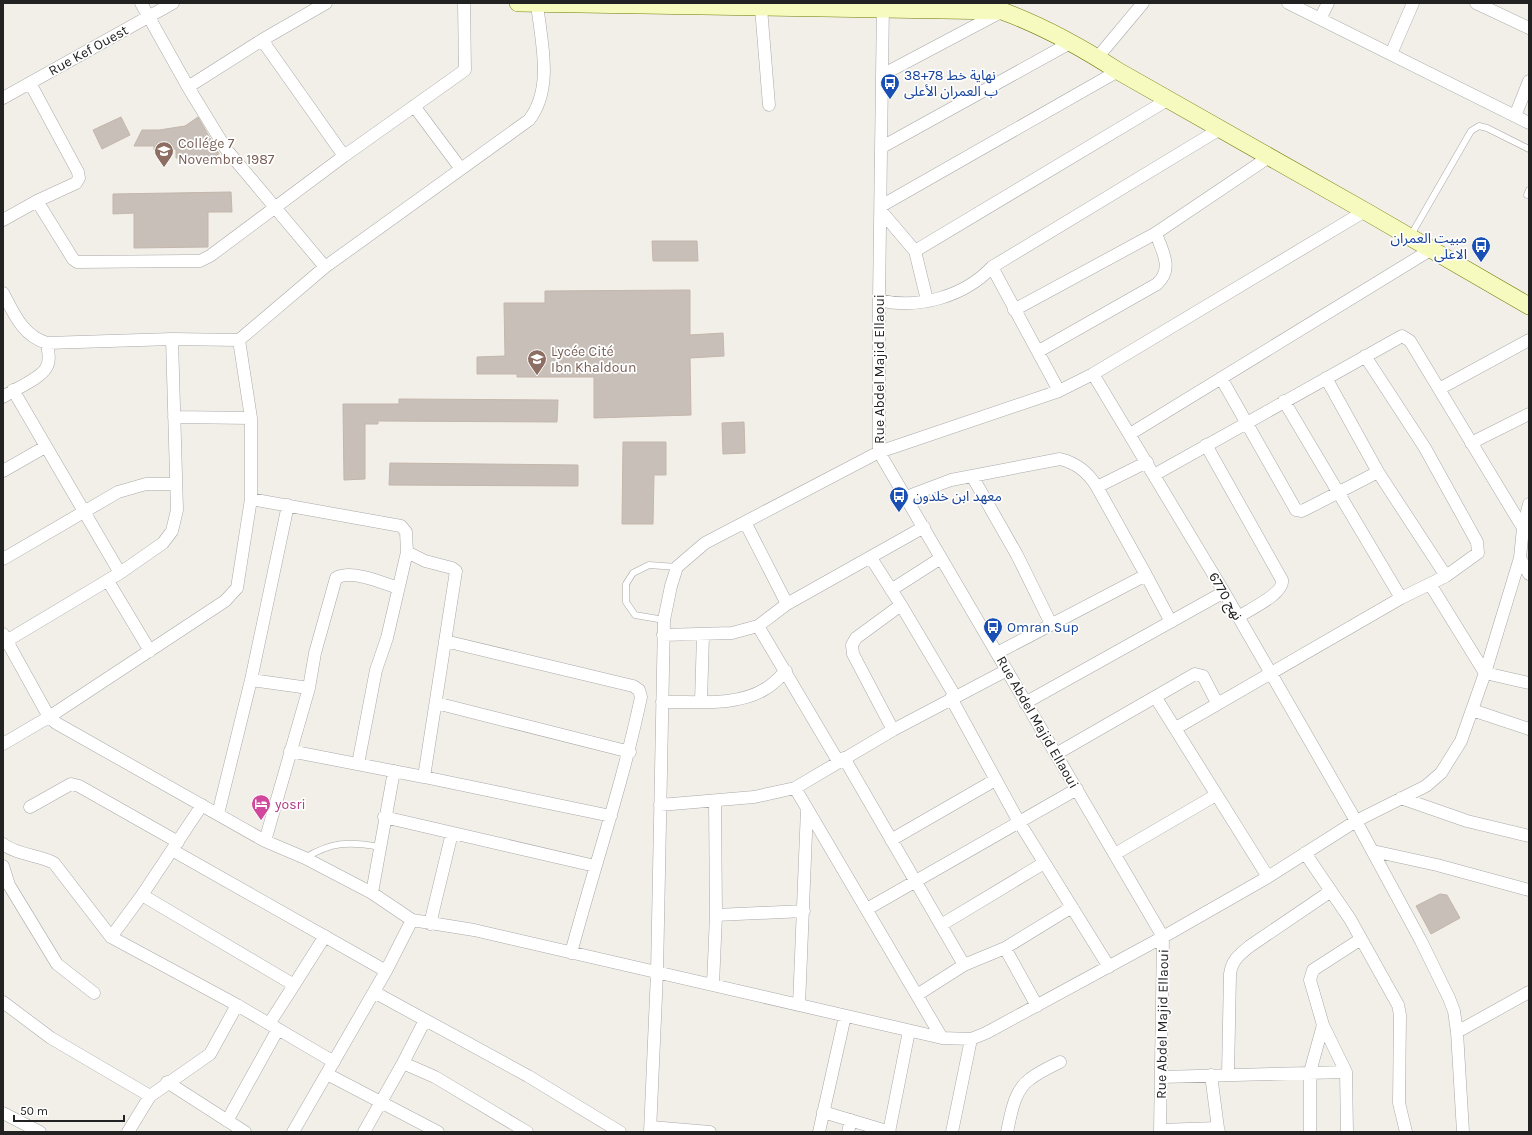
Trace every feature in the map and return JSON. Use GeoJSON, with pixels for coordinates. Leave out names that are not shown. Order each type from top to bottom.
{"type":"FeatureCollection","features":[{"type":"Feature","properties":{"kind":"street"},"geometry":{"type":"LineString","coordinates":[[141,3],[188,87],[226,149],[325,267]]}},
{"type":"Feature","properties":{"kind":"street","name":"Rue Kef Ouest"},"geometry":{"type":"LineString","coordinates":[[3,98],[173,3]]}},
{"type":"Feature","properties":{"kind":"street"},"geometry":{"type":"LineString","coordinates":[[188,87],[262,40],[326,3]]}},
{"type":"Feature","properties":{"kind":"street"},"geometry":{"type":"LineString","coordinates":[[37,201],[73,259],[87,263],[200,260],[210,256],[344,156],[465,70],[464,3]]}},
{"type":"Feature","properties":{"kind":"street"},"geometry":{"type":"LineString","coordinates":[[518,3],[762,8],[883,6],[1002,11],[1031,22],[1097,58],[1118,72],[1169,99],[1365,210],[1529,306]]}},
{"type":"Feature","properties":{"kind":"street"},"geometry":{"type":"LineString","coordinates":[[1097,58],[1143,3]]}},
{"type":"Feature","properties":{"kind":"street"},"geometry":{"type":"LineString","coordinates":[[1288,3],[1529,123]]}},
{"type":"Feature","properties":{"kind":"street"},"geometry":{"type":"LineString","coordinates":[[1320,19],[1328,3]]}},
{"type":"Feature","properties":{"kind":"street"},"geometry":{"type":"LineString","coordinates":[[1391,54],[1413,3]]}},
{"type":"Feature","properties":{"kind":"street"},"geometry":{"type":"LineString","coordinates":[[1476,3],[1529,28]]}},
{"type":"Feature","properties":{"kind":"street"},"geometry":{"type":"LineString","coordinates":[[3,293],[18,321],[28,333],[36,340],[47,343],[172,339],[239,340],[325,267],[529,120],[535,112],[542,97],[544,66],[537,4]]}},
{"type":"Feature","properties":{"kind":"street","name":"Rue Abdel Majid Ellaoui"},"geometry":{"type":"LineString","coordinates":[[883,6],[879,300],[879,452],[1163,937],[1160,1131]]}},
{"type":"Feature","properties":{"kind":"street"},"geometry":{"type":"LineString","coordinates":[[762,8],[769,105]]}},
{"type":"Feature","properties":{"kind":"street"},"geometry":{"type":"LineString","coordinates":[[882,75],[1002,11]]}},
{"type":"Feature","properties":{"kind":"street"},"geometry":{"type":"LineString","coordinates":[[262,40],[344,156]]}},
{"type":"Feature","properties":{"kind":"street"},"geometry":{"type":"LineString","coordinates":[[882,147],[1070,43]]}},
{"type":"Feature","properties":{"kind":"street"},"geometry":{"type":"LineString","coordinates":[[927,300],[915,251],[881,209],[1118,72]]}},
{"type":"Feature","properties":{"kind":"street"},"geometry":{"type":"LineString","coordinates":[[1515,116],[1529,81]]}},
{"type":"Feature","properties":{"kind":"street"},"geometry":{"type":"LineString","coordinates":[[3,220],[37,201],[76,183],[79,178],[78,172],[30,83]]}},
{"type":"Feature","properties":{"kind":"street"},"geometry":{"type":"LineString","coordinates":[[915,251],[1169,99]]}},
{"type":"Feature","properties":{"kind":"street"},"geometry":{"type":"LineString","coordinates":[[414,106],[461,169]]}},
{"type":"Feature","properties":{"kind":"street"},"geometry":{"type":"LineString","coordinates":[[879,300],[894,304],[912,304],[966,288],[982,278],[992,267],[1220,129]]}},
{"type":"Feature","properties":{"kind":"street"},"geometry":{"type":"LineString","coordinates":[[1014,310],[1156,233],[1269,157]]}},
{"type":"Feature","properties":{"kind":"street"},"geometry":{"type":"LineString","coordinates":[[710,1132],[650,1130],[657,973],[664,620],[670,586],[677,567],[705,543],[879,452],[1059,391],[1093,374],[1365,210]]}},
{"type":"Feature","properties":{"kind":"street"},"geometry":{"type":"LineString","coordinates":[[1039,352],[1157,284],[1163,278],[1166,272],[1166,261],[1156,233]]}},
{"type":"Feature","properties":{"kind":"street"},"geometry":{"type":"LineString","coordinates":[[1130,434],[1432,249]]}},
{"type":"Feature","properties":{"kind":"street"},"geometry":{"type":"LineString","coordinates":[[992,267],[1059,391]]}},
{"type":"Feature","properties":{"kind":"street"},"geometry":{"type":"LineString","coordinates":[[1154,475],[1398,337],[1406,337],[1523,528]]}},
{"type":"Feature","properties":{"kind":"street"},"geometry":{"type":"LineString","coordinates":[[172,339],[177,517],[172,530],[163,543],[120,574],[4,640],[49,717],[265,841],[305,858],[372,893],[412,920],[474,930],[942,1038],[970,1039],[986,1033],[1109,967],[1268,877],[1356,821],[1426,786],[1441,773],[1461,741],[1485,673],[1523,551]]}},
{"type":"Feature","properties":{"kind":"street"},"geometry":{"type":"LineString","coordinates":[[4,743],[49,717],[150,651],[225,601],[237,588],[251,499],[251,418],[239,340]]}},
{"type":"Feature","properties":{"kind":"street"},"geometry":{"type":"LineString","coordinates":[[1438,389],[1529,340]]}},
{"type":"Feature","properties":{"kind":"street"},"geometry":{"type":"LineString","coordinates":[[47,343],[49,360],[46,368],[40,374],[8,393],[45,447],[120,574]]}},
{"type":"Feature","properties":{"kind":"street"},"geometry":{"type":"LineString","coordinates":[[1176,728],[1270,672],[1401,598],[1446,576],[1478,553],[1477,542],[1425,448],[1365,356]]}},
{"type":"Feature","properties":{"kind":"street","name":"نهج 6770"},"geometry":{"type":"LineString","coordinates":[[1093,374],[1224,592],[1356,821],[1373,851],[1448,998],[1454,1011],[1457,1032],[1463,1132]]}},
{"type":"Feature","properties":{"kind":"street"},"geometry":{"type":"LineString","coordinates":[[1221,378],[1248,422],[1296,510],[1308,508],[1378,472]]}},
{"type":"Feature","properties":{"kind":"street"},"geometry":{"type":"LineString","coordinates":[[1326,378],[1378,472],[1446,576]]}},
{"type":"Feature","properties":{"kind":"street"},"geometry":{"type":"LineString","coordinates":[[1284,402],[1401,598]]}},
{"type":"Feature","properties":{"kind":"street"},"geometry":{"type":"LineString","coordinates":[[1472,443],[1529,414]]}},
{"type":"Feature","properties":{"kind":"street"},"geometry":{"type":"LineString","coordinates":[[174,417],[251,418]]}},
{"type":"Feature","properties":{"kind":"street"},"geometry":{"type":"LineString","coordinates":[[1206,445],[1282,580],[1282,587],[1274,595],[1238,617]]}},
{"type":"Feature","properties":{"kind":"street"},"geometry":{"type":"LineString","coordinates":[[3,471],[45,447]]}},
{"type":"Feature","properties":{"kind":"street"},"geometry":{"type":"LineString","coordinates":[[906,497],[951,480],[1060,459],[1072,462],[1087,473],[1097,487],[1172,622]]}},
{"type":"Feature","properties":{"kind":"street"},"geometry":{"type":"LineString","coordinates":[[1097,487],[1147,462]]}},
{"type":"Feature","properties":{"kind":"street"},"geometry":{"type":"LineString","coordinates":[[972,476],[1017,555],[1052,624]]}},
{"type":"Feature","properties":{"kind":"street"},"geometry":{"type":"LineString","coordinates":[[3,559],[108,497],[129,487],[146,484],[176,484]]}},
{"type":"Feature","properties":{"kind":"street"},"geometry":{"type":"LineString","coordinates":[[251,499],[401,526],[406,532],[407,552],[387,638],[376,670],[358,764]]}},
{"type":"Feature","properties":{"kind":"street"},"geometry":{"type":"LineString","coordinates":[[1529,504],[1523,528],[1523,551],[1529,574]]}},
{"type":"Feature","properties":{"kind":"street"},"geometry":{"type":"LineString","coordinates":[[218,814],[251,680],[288,505]]}},
{"type":"Feature","properties":{"kind":"street"},"geometry":{"type":"LineString","coordinates":[[745,522],[787,604]]}},
{"type":"Feature","properties":{"kind":"street"},"geometry":{"type":"LineString","coordinates":[[664,635],[732,633],[758,626],[787,604],[924,527]]}},
{"type":"Feature","properties":{"kind":"street"},"geometry":{"type":"LineString","coordinates":[[407,552],[425,561],[456,570],[424,777]]}},
{"type":"Feature","properties":{"kind":"street"},"geometry":{"type":"LineString","coordinates":[[871,558],[901,605],[953,697],[995,780],[1019,822],[1109,967]]}},
{"type":"Feature","properties":{"kind":"street"},"geometry":{"type":"LineString","coordinates":[[891,590],[942,558]]}},
{"type":"Feature","properties":{"kind":"street"},"geometry":{"type":"LineString","coordinates":[[265,841],[309,688],[315,652],[336,578],[346,575],[367,577],[398,588]]}},
{"type":"Feature","properties":{"kind":"street"},"geometry":{"type":"LineString","coordinates":[[997,652],[1146,575]]}},
{"type":"Feature","properties":{"kind":"street"},"geometry":{"type":"LineString","coordinates":[[108,581],[150,651]]}},
{"type":"Feature","properties":{"kind":"street"},"geometry":{"type":"LineString","coordinates":[[1430,584],[1485,673],[1529,683]]}},
{"type":"Feature","properties":{"kind":"street"},"geometry":{"type":"LineString","coordinates":[[1025,702],[1224,592]]}},
{"type":"Feature","properties":{"kind":"street"},"geometry":{"type":"LineString","coordinates":[[893,730],[854,654],[852,645],[856,638],[901,605]]}},
{"type":"Feature","properties":{"kind":"street"},"geometry":{"type":"LineString","coordinates":[[758,626],[891,840],[964,965]]}},
{"type":"Feature","properties":{"kind":"street"},"geometry":{"type":"LineString","coordinates":[[702,701],[703,635]]}},
{"type":"Feature","properties":{"kind":"street"},"geometry":{"type":"LineString","coordinates":[[445,641],[633,686],[639,690],[641,697],[630,752],[595,866],[571,953]]}},
{"type":"Feature","properties":{"kind":"street"},"geometry":{"type":"LineString","coordinates":[[660,805],[754,797],[795,788],[893,730],[953,697],[1007,670]]}},
{"type":"Feature","properties":{"kind":"street"},"geometry":{"type":"LineString","coordinates":[[662,702],[743,699],[765,689],[786,671]]}},
{"type":"Feature","properties":{"kind":"street"},"geometry":{"type":"LineString","coordinates":[[1056,754],[1156,698],[1191,675],[1199,674],[1203,676],[1217,703]]}},
{"type":"Feature","properties":{"kind":"street"},"geometry":{"type":"LineString","coordinates":[[251,680],[309,688]]}},
{"type":"Feature","properties":{"kind":"street"},"geometry":{"type":"LineString","coordinates":[[1156,698],[1268,877]]}},
{"type":"Feature","properties":{"kind":"street"},"geometry":{"type":"LineString","coordinates":[[436,703],[630,752]]}},
{"type":"Feature","properties":{"kind":"street"},"geometry":{"type":"LineString","coordinates":[[1472,710],[1529,729]]}},
{"type":"Feature","properties":{"kind":"street"},"geometry":{"type":"LineString","coordinates":[[290,751],[610,816]]}},
{"type":"Feature","properties":{"kind":"street"},"geometry":{"type":"LineString","coordinates":[[372,893],[384,817],[394,771]]}},
{"type":"Feature","properties":{"kind":"street"},"geometry":{"type":"LineString","coordinates":[[891,840],[995,780]]}},
{"type":"Feature","properties":{"kind":"street"},"geometry":{"type":"LineString","coordinates":[[30,807],[70,784],[79,786],[175,846],[386,971]]}},
{"type":"Feature","properties":{"kind":"street"},"geometry":{"type":"LineString","coordinates":[[795,788],[942,1038]]}},
{"type":"Feature","properties":{"kind":"street"},"geometry":{"type":"LineString","coordinates":[[867,909],[1077,789]]}},
{"type":"Feature","properties":{"kind":"street"},"geometry":{"type":"LineString","coordinates":[[1115,854],[1216,795]]}},
{"type":"Feature","properties":{"kind":"street"},"geometry":{"type":"LineString","coordinates":[[1401,798],[1467,821],[1529,836]]}},
{"type":"Feature","properties":{"kind":"street"},"geometry":{"type":"LineString","coordinates":[[713,986],[716,916],[715,801]]}},
{"type":"Feature","properties":{"kind":"street"},"geometry":{"type":"LineString","coordinates":[[111,937],[142,895],[202,805]]}},
{"type":"Feature","properties":{"kind":"street"},"geometry":{"type":"LineString","coordinates":[[799,1005],[807,808]]}},
{"type":"Feature","properties":{"kind":"street"},"geometry":{"type":"LineString","coordinates":[[384,817],[595,866]]}},
{"type":"Feature","properties":{"kind":"street"},"geometry":{"type":"LineString","coordinates":[[430,924],[452,833]]}},
{"type":"Feature","properties":{"kind":"street"},"geometry":{"type":"LineString","coordinates":[[3,844],[25,853],[44,857],[54,862],[111,937],[237,1005],[334,1062]]}},
{"type":"Feature","properties":{"kind":"street"},"geometry":{"type":"LineString","coordinates":[[1373,851],[1437,865],[1529,890]]}},
{"type":"Feature","properties":{"kind":"street"},"geometry":{"type":"LineString","coordinates":[[1305,853],[1331,891],[1393,993],[1400,1015],[1399,1103],[1406,1132]]}},
{"type":"Feature","properties":{"kind":"street"},"geometry":{"type":"LineString","coordinates":[[941,925],[1044,862]]}},
{"type":"Feature","properties":{"kind":"street"},"geometry":{"type":"LineString","coordinates":[[3,866],[9,885],[57,964],[94,993]]}},
{"type":"Feature","properties":{"kind":"street"},"geometry":{"type":"LineString","coordinates":[[1228,1074],[1230,974],[1232,964],[1237,956],[1250,946],[1331,891]]}},
{"type":"Feature","properties":{"kind":"street"},"geometry":{"type":"LineString","coordinates":[[142,895],[294,985]]}},
{"type":"Feature","properties":{"kind":"street"},"geometry":{"type":"LineString","coordinates":[[917,995],[964,965],[1005,948],[1072,907]]}},
{"type":"Feature","properties":{"kind":"street"},"geometry":{"type":"LineString","coordinates":[[716,916],[804,911]]}},
{"type":"Feature","properties":{"kind":"street"},"geometry":{"type":"LineString","coordinates":[[293,1132],[386,971],[412,920]]}},
{"type":"Feature","properties":{"kind":"street"},"geometry":{"type":"LineString","coordinates":[[227,1121],[294,985],[325,936]]}},
{"type":"Feature","properties":{"kind":"street"},"geometry":{"type":"LineString","coordinates":[[1347,1132],[1346,1072],[1323,1026],[1310,980],[1310,975],[1313,970],[1361,939]]}},
{"type":"Feature","properties":{"kind":"street"},"geometry":{"type":"LineString","coordinates":[[1005,948],[1037,1006]]}},
{"type":"Feature","properties":{"kind":"street"},"geometry":{"type":"LineString","coordinates":[[374,992],[528,1076],[620,1132]]}},
{"type":"Feature","properties":{"kind":"street"},"geometry":{"type":"LineString","coordinates":[[1457,1032],[1529,992]]}},
{"type":"Feature","properties":{"kind":"street"},"geometry":{"type":"LineString","coordinates":[[3,1002],[50,1038],[150,1096]]}},
{"type":"Feature","properties":{"kind":"street"},"geometry":{"type":"LineString","coordinates":[[128,1132],[150,1096],[167,1082],[210,1054],[237,1005]]}},
{"type":"Feature","properties":{"kind":"street"},"geometry":{"type":"LineString","coordinates":[[818,1132],[845,1016]]}},
{"type":"Feature","properties":{"kind":"street"},"geometry":{"type":"LineString","coordinates":[[364,1132],[404,1063],[425,1020]]}},
{"type":"Feature","properties":{"kind":"street"},"geometry":{"type":"LineString","coordinates":[[1310,1132],[1310,1072],[1323,1026]]}},
{"type":"Feature","properties":{"kind":"street"},"geometry":{"type":"LineString","coordinates":[[823,1112],[850,1126],[889,1132],[909,1031]]}},
{"type":"Feature","properties":{"kind":"street"},"geometry":{"type":"LineString","coordinates":[[952,1132],[970,1039]]}},
{"type":"Feature","properties":{"kind":"street"},"geometry":{"type":"LineString","coordinates":[[1006,1132],[1014,1104],[1021,1087],[1029,1079],[1060,1062]]}},
{"type":"Feature","properties":{"kind":"street"},"geometry":{"type":"LineString","coordinates":[[404,1063],[435,1077],[527,1132]]}},
{"type":"Feature","properties":{"kind":"street"},"geometry":{"type":"LineString","coordinates":[[1161,1077],[1346,1072]]}},
{"type":"Feature","properties":{"kind":"street"},"geometry":{"type":"LineString","coordinates":[[327,1074],[381,1102],[425,1129],[438,1132]]}},
{"type":"Feature","properties":{"kind":"street"},"geometry":{"type":"LineString","coordinates":[[1160,1131],[1219,1130],[1211,1075]]}},
{"type":"Feature","properties":{"kind":"street"},"geometry":{"type":"LineString","coordinates":[[167,1082],[245,1132]]}},
{"type":"Feature","properties":{"kind":"street"},"geometry":{"type":"LineString","coordinates":[[3,1113],[40,1132]]}},
{"type":"Feature","properties":{"kind":"lane"},"geometry":{"type":"LineString","coordinates":[[1410,236],[1470,131],[1478,126],[1487,128],[1529,149]]}},
{"type":"Feature","properties":{"kind":"lane"},"geometry":{"type":"LineString","coordinates":[[664,620],[635,615],[626,602],[626,584],[633,573],[649,565],[677,567]]}},
{"type":"Feature","properties":{"kind":"lane"},"geometry":{"type":"LineString","coordinates":[[305,858],[322,847],[340,843],[358,842],[380,847]]}},
{"type":"Feature","properties":{"kind":"building"},"geometry":{"type":"Polygon","coordinates":[[[121,117],[130,135],[102,149],[93,130],[121,117]]]}},
{"type":"Feature","properties":{"kind":"building"},"geometry":{"type":"Polygon","coordinates":[[[198,117],[219,154],[207,160],[202,156],[176,158],[176,149],[154,150],[154,146],[134,146],[142,130],[159,130],[185,126],[198,117]]]}},
{"type":"Feature","properties":{"kind":"building"},"geometry":{"type":"Polygon","coordinates":[[[231,192],[232,212],[208,212],[208,247],[134,248],[134,213],[113,214],[113,194],[231,192]]]}},
{"type":"Feature","properties":{"kind":"building"},"geometry":{"type":"Polygon","coordinates":[[[652,241],[697,241],[698,261],[653,261],[652,241]]]}},
{"type":"Feature","properties":{"kind":"building"},"geometry":{"type":"Polygon","coordinates":[[[690,290],[690,335],[723,333],[724,356],[690,358],[691,415],[594,418],[594,377],[517,377],[517,374],[477,374],[477,357],[505,356],[504,303],[545,303],[545,291],[690,290]]]}},
{"type":"Feature","properties":{"kind":"building"},"geometry":{"type":"Polygon","coordinates":[[[399,399],[558,400],[557,422],[378,421],[378,424],[365,424],[365,479],[344,480],[343,404],[399,404],[399,399]]]}},
{"type":"Feature","properties":{"kind":"building"},"geometry":{"type":"Polygon","coordinates":[[[744,422],[745,453],[723,454],[722,423],[744,422]]]}},
{"type":"Feature","properties":{"kind":"building"},"geometry":{"type":"Polygon","coordinates":[[[623,442],[666,442],[666,475],[654,475],[653,524],[622,524],[623,442]]]}},
{"type":"Feature","properties":{"kind":"building"},"geometry":{"type":"Polygon","coordinates":[[[390,463],[578,465],[578,486],[389,485],[390,463]]]}},
{"type":"Feature","properties":{"kind":"building"},"geometry":{"type":"Polygon","coordinates":[[[1440,894],[1447,895],[1460,918],[1431,934],[1416,906],[1440,894]]]}},
{"type":"Feature","properties":{"kind":"place","name":"نهاية خط 78+38 ب العمران الأعلى"},"geometry":{"type":"Point","coordinates":[890,100]}},
{"type":"Feature","properties":{"kind":"place","name":"Collége 7 Novembre 1987"},"geometry":{"type":"Point","coordinates":[164,168]}},
{"type":"Feature","properties":{"kind":"place","name":"مبيت العمران الاعلى"},"geometry":{"type":"Point","coordinates":[1481,263]}},
{"type":"Feature","properties":{"kind":"place","name":"Lycée Cité Ibn Khaldoun"},"geometry":{"type":"Point","coordinates":[537,376]}},
{"type":"Feature","properties":{"kind":"place","name":"معهد ابن خلدون"},"geometry":{"type":"Point","coordinates":[899,513]}},
{"type":"Feature","properties":{"kind":"place","name":"Omran Sup"},"geometry":{"type":"Point","coordinates":[993,644]}},
{"type":"Feature","properties":{"kind":"place","name":"yosri"},"geometry":{"type":"Point","coordinates":[261,821]}}]}
